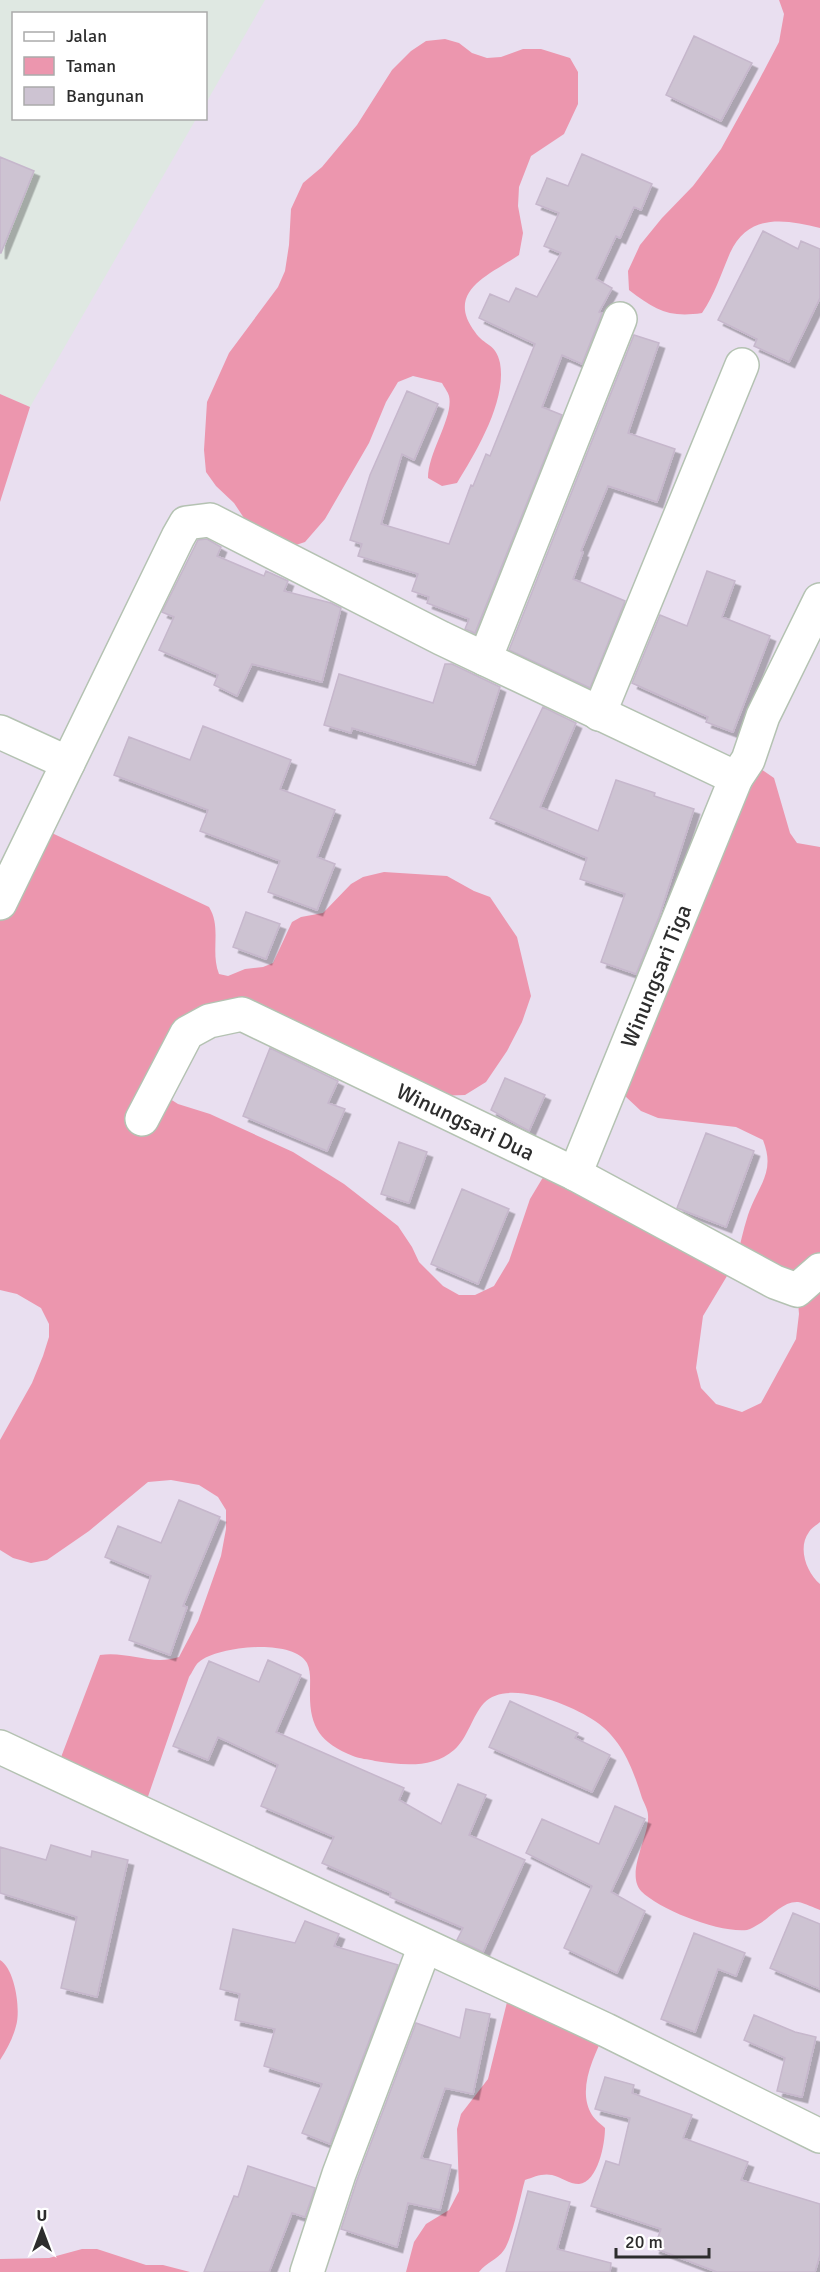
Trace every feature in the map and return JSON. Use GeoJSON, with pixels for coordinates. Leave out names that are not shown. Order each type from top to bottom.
{"type":"FeatureCollection","features":[{"type":"Feature","properties":{"kind":"street"},"geometry":{"type":"LineString","coordinates":[[485,659],[620,319]]}},
{"type":"Feature","properties":{"kind":"street"},"geometry":{"type":"LineString","coordinates":[[599,714],[742,365]]}},
{"type":"Feature","properties":{"kind":"street"},"geometry":{"type":"LineString","coordinates":[[0,903],[186,523],[210,520],[485,659],[736,778]]}},
{"type":"Feature","properties":{"kind":"street","name":"Winungsari Tiga"},"geometry":{"type":"LineString","coordinates":[[575,1174],[736,778],[748,760],[763,716],[820,600]]}},
{"type":"Feature","properties":{"kind":"street"},"geometry":{"type":"LineString","coordinates":[[0,732],[68,763]]}},
{"type":"Feature","properties":{"kind":"street","name":"Winungsari Dua"},"geometry":{"type":"LineString","coordinates":[[142,1119],[187,1034],[209,1021],[242,1014],[575,1174],[775,1282],[797,1290],[820,1270]]}},
{"type":"Feature","properties":{"kind":"street"},"geometry":{"type":"LineString","coordinates":[[0,1747],[624,2039],[820,2136]]}},
{"type":"Feature","properties":{"kind":"street"},"geometry":{"type":"LineString","coordinates":[[306,2272],[339,2174],[425,1946]]}},
{"type":"Feature","properties":{"kind":"shaded area"},"geometry":{"type":"Polygon","coordinates":[[[0,0],[265,0],[207,101],[207,12],[12,12],[12,120],[195,120],[30,407],[0,394],[0,0]]]}},
{"type":"Feature","properties":{"kind":"green space"},"geometry":{"type":"Polygon","coordinates":[[[779,0],[820,0],[820,228],[781,221],[757,225],[738,240],[702,313],[680,314],[663,311],[629,290],[628,271],[640,245],[693,186],[721,149],[779,42],[784,14],[779,0]]]}},
{"type":"Feature","properties":{"kind":"green space"},"geometry":{"type":"Polygon","coordinates":[[[445,39],[459,43],[472,53],[487,58],[501,57],[523,49],[541,49],[570,58],[578,72],[578,104],[564,134],[531,156],[519,187],[518,206],[523,233],[519,255],[475,285],[465,305],[467,318],[478,337],[493,348],[498,356],[501,378],[499,393],[488,426],[473,457],[457,483],[442,486],[428,478],[432,457],[448,414],[450,404],[448,394],[442,383],[413,376],[398,382],[386,402],[369,443],[325,519],[305,542],[293,546],[270,536],[244,518],[234,503],[216,486],[206,472],[204,450],[207,402],[229,353],[278,287],[285,271],[291,209],[303,183],[322,167],[357,125],[392,70],[411,51],[426,41],[445,39]]]}},
{"type":"Feature","properties":{"kind":"green space"},"geometry":{"type":"Polygon","coordinates":[[[0,394],[30,407],[0,502],[0,394]]]}},
{"type":"Feature","properties":{"kind":"green space"},"geometry":{"type":"Polygon","coordinates":[[[748,760],[774,778],[790,833],[797,843],[820,847],[820,1522],[805,1538],[804,1553],[811,1573],[820,1584],[820,1910],[793,1902],[750,1929],[735,1930],[691,1919],[662,1906],[641,1891],[636,1874],[648,1815],[635,1776],[625,1755],[604,1728],[571,1708],[523,1693],[494,1696],[484,1703],[476,1714],[459,1745],[445,1756],[416,1764],[375,1761],[341,1751],[324,1738],[314,1723],[307,1663],[299,1655],[272,1647],[222,1652],[198,1663],[189,1677],[142,1814],[55,1773],[100,1655],[111,1654],[159,1660],[179,1657],[198,1621],[221,1556],[226,1529],[226,1510],[218,1497],[199,1485],[171,1480],[148,1482],[89,1531],[47,1560],[31,1563],[13,1558],[0,1550],[0,1440],[32,1383],[49,1337],[49,1324],[41,1308],[17,1294],[0,1290],[0,903],[37,826],[209,907],[215,923],[215,957],[219,974],[228,976],[245,969],[263,967],[273,963],[292,922],[301,917],[323,913],[351,884],[363,877],[384,872],[447,876],[490,897],[517,937],[531,996],[522,1022],[507,1051],[486,1082],[465,1095],[435,1096],[242,1014],[209,1021],[167,1097],[178,1104],[210,1114],[293,1152],[344,1184],[398,1226],[419,1262],[443,1286],[459,1295],[475,1295],[494,1286],[509,1261],[530,1199],[553,1164],[736,1261],[748,1215],[767,1170],[768,1161],[763,1140],[736,1127],[658,1118],[641,1111],[625,1096],[615,1076],[748,760]],[[736,1261],[703,1316],[696,1368],[701,1388],[716,1404],[742,1412],[761,1403],[796,1339],[799,1314],[797,1290],[736,1261]]]}},
{"type":"Feature","properties":{"kind":"green space"},"geometry":{"type":"Polygon","coordinates":[[[0,1960],[10,1972],[16,1990],[18,2010],[13,2035],[0,2060],[0,1960]]]}},
{"type":"Feature","properties":{"kind":"green space"},"geometry":{"type":"Polygon","coordinates":[[[511,1986],[606,2030],[586,2083],[588,2105],[592,2115],[605,2128],[604,2143],[596,2170],[586,2182],[579,2184],[548,2175],[525,2180],[513,2227],[504,2250],[479,2272],[406,2272],[414,2242],[426,2224],[449,2210],[459,2191],[457,2129],[461,2114],[488,2079],[511,1986]]]}},
{"type":"Feature","properties":{"kind":"green space"},"geometry":{"type":"Polygon","coordinates":[[[82,2249],[97,2249],[146,2265],[163,2265],[190,2272],[0,2272],[0,2259],[49,2258],[82,2249]]]}},
{"type":"Feature","properties":{"kind":"building"},"geometry":{"type":"Polygon","coordinates":[[[694,36],[752,63],[721,121],[666,95],[694,36]]]}},
{"type":"Feature","properties":{"kind":"building"},"geometry":{"type":"Polygon","coordinates":[[[582,154],[652,184],[641,210],[634,207],[620,238],[616,236],[596,279],[612,288],[599,312],[602,313],[582,364],[562,355],[542,407],[562,415],[475,633],[465,629],[469,619],[427,603],[429,597],[412,591],[418,574],[358,556],[362,544],[350,540],[370,475],[407,391],[438,404],[414,460],[402,454],[381,524],[449,544],[471,485],[473,486],[486,454],[490,456],[535,344],[479,318],[490,294],[509,302],[516,288],[537,297],[561,253],[544,246],[559,213],[536,204],[547,178],[568,186],[582,154]]]}},
{"type":"Feature","properties":{"kind":"building"},"geometry":{"type":"Polygon","coordinates":[[[0,157],[34,171],[1,253],[0,253],[0,157]]]}},
{"type":"Feature","properties":{"kind":"building"},"geometry":{"type":"Polygon","coordinates":[[[763,231],[798,249],[801,241],[820,249],[820,298],[789,362],[754,346],[757,339],[718,320],[763,231]]]}},
{"type":"Feature","properties":{"kind":"building"},"geometry":{"type":"Polygon","coordinates":[[[634,335],[659,343],[628,433],[675,449],[657,502],[608,486],[581,551],[583,552],[573,579],[625,601],[590,688],[509,650],[634,335]]]}},
{"type":"Feature","properties":{"kind":"building"},"geometry":{"type":"Polygon","coordinates":[[[207,539],[221,547],[217,556],[264,576],[266,571],[288,581],[284,591],[331,603],[341,608],[322,682],[252,664],[237,696],[214,685],[218,675],[159,650],[174,617],[162,612],[198,540],[207,539]]]}},
{"type":"Feature","properties":{"kind":"building"},"geometry":{"type":"Polygon","coordinates":[[[707,571],[735,581],[722,617],[770,636],[733,732],[706,722],[708,717],[632,683],[660,615],[687,626],[707,571]]]}},
{"type":"Feature","properties":{"kind":"building"},"geometry":{"type":"Polygon","coordinates":[[[445,664],[452,664],[500,687],[475,765],[352,728],[351,733],[324,725],[339,674],[433,703],[445,664]]]}},
{"type":"Feature","properties":{"kind":"building"},"geometry":{"type":"Polygon","coordinates":[[[543,707],[576,723],[540,807],[598,831],[616,780],[694,809],[659,917],[636,974],[601,962],[625,894],[580,879],[587,858],[490,818],[543,707]]]}},
{"type":"Feature","properties":{"kind":"building"},"geometry":{"type":"Polygon","coordinates":[[[203,726],[291,760],[280,789],[335,810],[317,857],[335,864],[317,910],[268,892],[280,861],[200,831],[208,810],[114,775],[129,737],[190,760],[203,726]]]}},
{"type":"Feature","properties":{"kind":"building"},"geometry":{"type":"Polygon","coordinates":[[[246,912],[280,924],[266,959],[233,947],[246,912]]]}},
{"type":"Feature","properties":{"kind":"building"},"geometry":{"type":"Polygon","coordinates":[[[270,1048],[338,1081],[328,1103],[345,1109],[327,1151],[243,1116],[270,1048]]]}},
{"type":"Feature","properties":{"kind":"building"},"geometry":{"type":"Polygon","coordinates":[[[505,1078],[545,1095],[529,1131],[491,1110],[505,1078]]]}},
{"type":"Feature","properties":{"kind":"building"},"geometry":{"type":"Polygon","coordinates":[[[706,1133],[754,1151],[726,1227],[677,1208],[706,1133]]]}},
{"type":"Feature","properties":{"kind":"building"},"geometry":{"type":"Polygon","coordinates":[[[399,1142],[427,1152],[409,1203],[381,1194],[399,1142]]]}},
{"type":"Feature","properties":{"kind":"building"},"geometry":{"type":"Polygon","coordinates":[[[462,1189],[509,1209],[478,1284],[431,1264],[462,1189]]]}},
{"type":"Feature","properties":{"kind":"building"},"geometry":{"type":"Polygon","coordinates":[[[179,1500],[220,1517],[183,1606],[187,1607],[170,1655],[129,1640],[151,1576],[105,1557],[118,1526],[161,1543],[179,1500]]]}},
{"type":"Feature","properties":{"kind":"building"},"geometry":{"type":"Polygon","coordinates":[[[268,1660],[301,1675],[276,1732],[404,1788],[399,1800],[441,1824],[458,1784],[486,1795],[469,1835],[525,1860],[483,1952],[457,1940],[463,1928],[390,1897],[391,1893],[322,1863],[334,1837],[261,1806],[278,1765],[218,1737],[208,1760],[173,1746],[209,1661],[259,1682],[268,1660]]]}},
{"type":"Feature","properties":{"kind":"building"},"geometry":{"type":"Polygon","coordinates":[[[510,1701],[578,1733],[575,1738],[610,1755],[592,1792],[489,1747],[510,1701]]]}},
{"type":"Feature","properties":{"kind":"building"},"geometry":{"type":"Polygon","coordinates":[[[615,1806],[645,1819],[611,1892],[645,1911],[617,1973],[564,1948],[592,1886],[526,1853],[542,1819],[599,1844],[615,1806]]]}},
{"type":"Feature","properties":{"kind":"building"},"geometry":{"type":"Polygon","coordinates":[[[51,1845],[91,1857],[92,1851],[128,1860],[97,1997],[61,1988],[77,1917],[0,1893],[0,1847],[46,1860],[51,1845]]]}},
{"type":"Feature","properties":{"kind":"building"},"geometry":{"type":"Polygon","coordinates":[[[793,1913],[820,1924],[820,1989],[770,1968],[793,1913]]]}},
{"type":"Feature","properties":{"kind":"building"},"geometry":{"type":"Polygon","coordinates":[[[305,1921],[339,1934],[334,1946],[398,1965],[330,2144],[302,2133],[322,2084],[264,2066],[275,2029],[235,2020],[240,1994],[220,1989],[233,1929],[295,1943],[305,1921]]]}},
{"type":"Feature","properties":{"kind":"building"},"geometry":{"type":"Polygon","coordinates":[[[694,1933],[745,1953],[736,1976],[718,1969],[695,2032],[661,2019],[694,1933]]]}},
{"type":"Feature","properties":{"kind":"building"},"geometry":{"type":"Polygon","coordinates":[[[466,2009],[490,2014],[473,2094],[445,2088],[421,2158],[451,2165],[440,2210],[408,2203],[397,2247],[341,2229],[416,2023],[460,2038],[466,2009]]]}},
{"type":"Feature","properties":{"kind":"building"},"geometry":{"type":"Polygon","coordinates":[[[754,2015],[795,2032],[816,2037],[802,2097],[777,2091],[785,2058],[744,2040],[754,2015]]]}},
{"type":"Feature","properties":{"kind":"building"},"geometry":{"type":"Polygon","coordinates":[[[605,2077],[634,2085],[632,2093],[692,2115],[683,2138],[748,2162],[741,2180],[820,2204],[820,2255],[815,2272],[717,2272],[654,2248],[661,2229],[591,2206],[606,2161],[619,2165],[630,2118],[595,2109],[605,2077]]]}},
{"type":"Feature","properties":{"kind":"building"},"geometry":{"type":"Polygon","coordinates":[[[248,2166],[315,2188],[305,2217],[292,2213],[269,2272],[204,2272],[234,2196],[238,2197],[248,2166]]]}},
{"type":"Feature","properties":{"kind":"building"},"geometry":{"type":"Polygon","coordinates":[[[528,2191],[570,2202],[557,2249],[611,2263],[610,2272],[506,2272],[528,2191]]]}}]}
